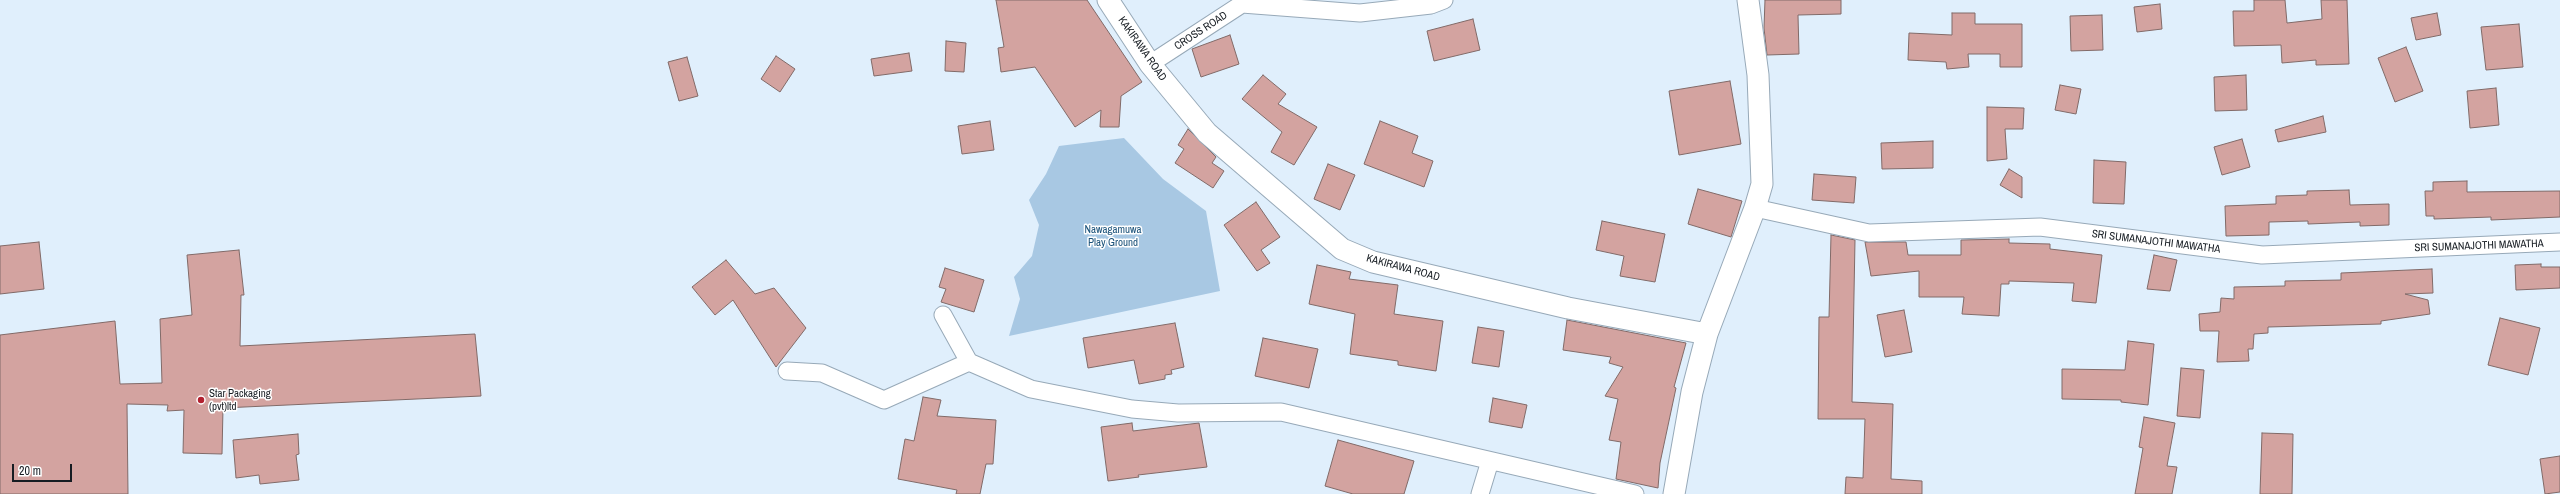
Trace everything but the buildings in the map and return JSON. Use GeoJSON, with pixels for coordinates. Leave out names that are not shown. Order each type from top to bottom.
{"type":"FeatureCollection","features":[{"type":"Feature","properties":{"kind":"street","name":"KAKIRAWA ROAD"},"geometry":{"type":"LineString","coordinates":[[1108,0],[1150,64],[1207,132],[1342,249],[1380,264],[1568,308],[1707,334]]}},
{"type":"Feature","properties":{"kind":"street"},"geometry":{"type":"LineString","coordinates":[[1674,494],[1692,392],[1707,334],[1755,208],[1762,184],[1762,145],[1758,75],[1748,0]]}},
{"type":"Feature","properties":{"kind":"street","name":"CROSS ROAD"},"geometry":{"type":"LineString","coordinates":[[1150,64],[1242,4],[1360,13],[1435,2]]}},
{"type":"Feature","properties":{"kind":"street","name":"SRI SUMANAJOTHI MAWATHA"},"geometry":{"type":"LineString","coordinates":[[1755,208],[1869,233],[2040,227],[2262,255],[2560,242]]}},
{"type":"Feature","properties":{"kind":"street"},"geometry":{"type":"LineString","coordinates":[[943,314],[969,362],[1031,389],[1132,409],[1178,412],[1281,412],[1635,494]]}},
{"type":"Feature","properties":{"kind":"street"},"geometry":{"type":"LineString","coordinates":[[787,371],[822,373],[884,400],[969,362]]}},
{"type":"Feature","properties":{"kind":"street"},"geometry":{"type":"LineString","coordinates":[[1480,494],[1490,460]]}},
{"type":"Feature","properties":{"kind":"green space","name":"Nawagamuwa Play Ground"},"geometry":{"type":"Polygon","coordinates":[[[1124,138],[1163,179],[1206,211],[1220,291],[1009,336],[1020,299],[1014,277],[1032,256],[1039,225],[1029,200],[1046,174],[1059,146],[1124,138]]]}},
{"type":"Feature","properties":{"kind":"place","name":"Star Packaging (pvt)ltd"},"geometry":{"type":"Point","coordinates":[201,400]}}]}
